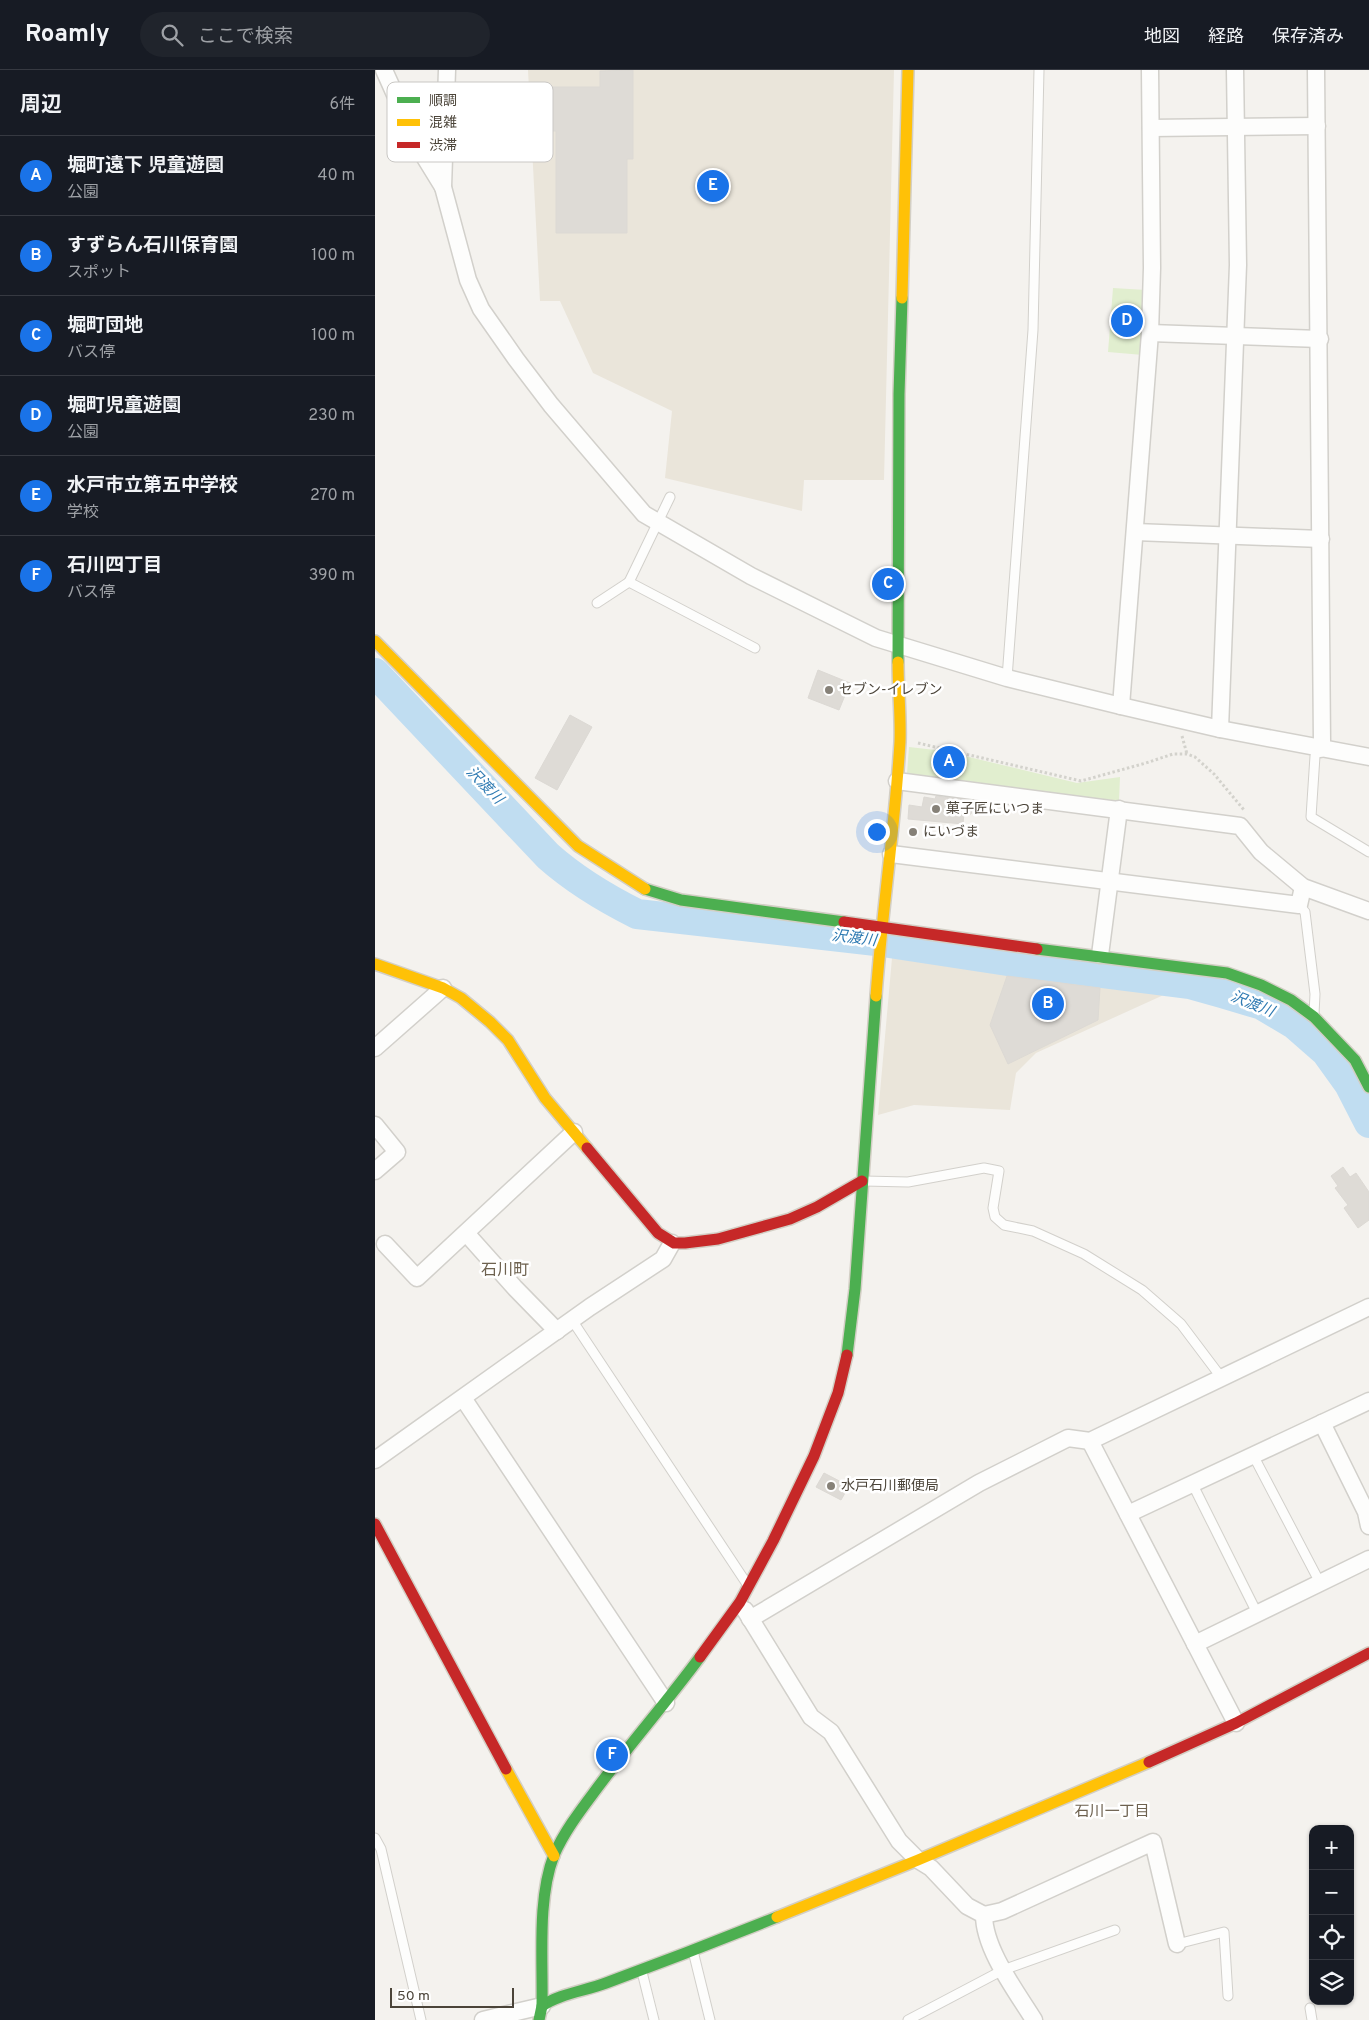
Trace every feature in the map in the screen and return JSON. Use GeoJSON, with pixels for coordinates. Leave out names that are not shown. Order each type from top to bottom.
{"type":"FeatureCollection","features":[{"type":"Feature","properties":{"kind":"street"},"geometry":{"type":"LineString","coordinates":[[384,70],[389,82]]}},
{"type":"Feature","properties":{"kind":"street"},"geometry":{"type":"LineString","coordinates":[[540,2013],[543,1916],[547,1884],[554,1856],[565,1834],[590,1798],[621,1756],[666,1703],[740,1602],[747,1585],[773,1541],[814,1456],[838,1393],[851,1331],[881,931],[891,854],[900,740],[897,645],[899,394],[908,70]]}},
{"type":"Feature","properties":{"kind":"street"},"geometry":{"type":"LineString","coordinates":[[1121,706],[1150,333],[1152,268],[1150,70]]}},
{"type":"Feature","properties":{"kind":"street"},"geometry":{"type":"LineString","coordinates":[[1220,729],[1238,265],[1235,70]]}},
{"type":"Feature","properties":{"kind":"street"},"geometry":{"type":"LineString","coordinates":[[1316,70],[1323,742],[1320,749]]}},
{"type":"Feature","properties":{"kind":"street"},"geometry":{"type":"LineString","coordinates":[[1151,128],[1317,126]]}},
{"type":"Feature","properties":{"kind":"street"},"geometry":{"type":"LineString","coordinates":[[428,162],[443,187],[468,280],[481,309],[551,405],[643,514],[751,576],[876,638],[1007,678],[1121,706],[1220,729],[1369,757]]}},
{"type":"Feature","properties":{"kind":"street"},"geometry":{"type":"LineString","coordinates":[[443,187],[444,162]]}},
{"type":"Feature","properties":{"kind":"street"},"geometry":{"type":"LineString","coordinates":[[1150,333],[1320,339]]}},
{"type":"Feature","properties":{"kind":"street"},"geometry":{"type":"LineString","coordinates":[[1135,532],[1321,539]]}},
{"type":"Feature","properties":{"kind":"street"},"geometry":{"type":"LineString","coordinates":[[375,641],[578,846],[612,870],[646,889],[681,900],[881,931],[1100,955],[1227,973],[1291,1000],[1314,1017],[1355,1060],[1369,1087]]}},
{"type":"Feature","properties":{"kind":"street"},"geometry":{"type":"LineString","coordinates":[[897,781],[1240,826],[1261,852],[1303,887],[1369,911]]}},
{"type":"Feature","properties":{"kind":"street"},"geometry":{"type":"LineString","coordinates":[[1100,955],[1119,809]]}},
{"type":"Feature","properties":{"kind":"street"},"geometry":{"type":"LineString","coordinates":[[891,854],[1299,905],[1303,887]]}},
{"type":"Feature","properties":{"kind":"street"},"geometry":{"type":"LineString","coordinates":[[375,964],[443,988],[461,998],[508,1040],[545,1098],[658,1234],[672,1243],[688,1244],[704,1241],[788,1220],[803,1214],[862,1181]]}},
{"type":"Feature","properties":{"kind":"street"},"geometry":{"type":"LineString","coordinates":[[375,1048],[443,988]]}},
{"type":"Feature","properties":{"kind":"street"},"geometry":{"type":"LineString","coordinates":[[375,1125],[397,1152],[375,1171]]}},
{"type":"Feature","properties":{"kind":"street"},"geometry":{"type":"LineString","coordinates":[[385,1244],[417,1278],[573,1132]]}},
{"type":"Feature","properties":{"kind":"street"},"geometry":{"type":"LineString","coordinates":[[466,1232],[515,1288],[557,1330]]}},
{"type":"Feature","properties":{"kind":"street"},"geometry":{"type":"LineString","coordinates":[[375,1460],[557,1330],[663,1259],[672,1243]]}},
{"type":"Feature","properties":{"kind":"street"},"geometry":{"type":"LineString","coordinates":[[750,1619],[979,1483],[1068,1438],[1090,1441],[1369,1307]]}},
{"type":"Feature","properties":{"kind":"street"},"geometry":{"type":"LineString","coordinates":[[463,1398],[666,1703]]}},
{"type":"Feature","properties":{"kind":"street"},"geometry":{"type":"LineString","coordinates":[[1128,1514],[1369,1401]]}},
{"type":"Feature","properties":{"kind":"street"},"geometry":{"type":"LineString","coordinates":[[1322,1423],[1366,1512],[1369,1526]]}},
{"type":"Feature","properties":{"kind":"street"},"geometry":{"type":"LineString","coordinates":[[1090,1441],[1236,1723]]}},
{"type":"Feature","properties":{"kind":"street"},"geometry":{"type":"LineString","coordinates":[[375,1524],[529,1813],[554,1856]]}},
{"type":"Feature","properties":{"kind":"street"},"geometry":{"type":"LineString","coordinates":[[1195,1644],[1369,1559]]}},
{"type":"Feature","properties":{"kind":"street"},"geometry":{"type":"LineString","coordinates":[[740,1602],[811,1717],[831,1732],[899,1841],[917,1860],[931,1868],[967,1906],[984,1915],[1002,1911],[1153,1842],[1177,1944]]}},
{"type":"Feature","properties":{"kind":"street"},"geometry":{"type":"LineString","coordinates":[[483,2020],[540,2013],[552,1999],[585,1991],[693,1951],[917,1860],[1236,1723],[1369,1653]]}},
{"type":"Feature","properties":{"kind":"street"},"geometry":{"type":"LineString","coordinates":[[984,1915],[984,1929],[1003,1970],[1034,2020]]}},
{"type":"Feature","properties":{"kind":"lane"},"geometry":{"type":"LineString","coordinates":[[1007,678],[1033,330],[1039,70]]}},
{"type":"Feature","properties":{"kind":"lane"},"geometry":{"type":"LineString","coordinates":[[597,603],[629,582],[670,497]]}},
{"type":"Feature","properties":{"kind":"lane"},"geometry":{"type":"LineString","coordinates":[[629,582],[755,648]]}},
{"type":"Feature","properties":{"kind":"lane"},"geometry":{"type":"LineString","coordinates":[[1320,749],[1315,756],[1311,817],[1369,852]]}},
{"type":"Feature","properties":{"kind":"lane"},"geometry":{"type":"LineString","coordinates":[[1299,905],[1305,912],[1315,994],[1314,1017]]}},
{"type":"Feature","properties":{"kind":"lane"},"geometry":{"type":"LineString","coordinates":[[862,1181],[908,1182],[984,1168],[999,1171],[993,1208],[995,1217],[1003,1224],[1033,1231],[1084,1254],[1142,1290],[1181,1324],[1221,1377]]}},
{"type":"Feature","properties":{"kind":"lane"},"geometry":{"type":"LineString","coordinates":[[572,1320],[747,1585]]}},
{"type":"Feature","properties":{"kind":"lane"},"geometry":{"type":"LineString","coordinates":[[1253,1455],[1317,1577]]}},
{"type":"Feature","properties":{"kind":"lane"},"geometry":{"type":"LineString","coordinates":[[1192,1483],[1257,1613]]}},
{"type":"Feature","properties":{"kind":"lane"},"geometry":{"type":"LineString","coordinates":[[375,1838],[381,1849],[421,2020]]}},
{"type":"Feature","properties":{"kind":"lane"},"geometry":{"type":"LineString","coordinates":[[909,2020],[1003,1970],[1115,1930]]}},
{"type":"Feature","properties":{"kind":"lane"},"geometry":{"type":"LineString","coordinates":[[1177,1944],[1224,1932],[1228,1996]]}},
{"type":"Feature","properties":{"kind":"lane"},"geometry":{"type":"LineString","coordinates":[[693,1951],[710,2020]]}},
{"type":"Feature","properties":{"kind":"lane"},"geometry":{"type":"LineString","coordinates":[[641,1969],[654,2020]]}},
{"type":"Feature","properties":{"kind":"lane"},"geometry":{"type":"LineString","coordinates":[[1310,2008],[1312,2020]]}},
{"type":"Feature","properties":{"kind":"path"},"geometry":{"type":"LineString","coordinates":[[900,740],[941,747],[1081,781],[1173,754],[1187,754],[1195,757],[1214,774],[1247,814],[1240,826]]}},
{"type":"Feature","properties":{"kind":"shaded area"},"geometry":{"type":"Polygon","coordinates":[[[528,70],[894,70],[884,480],[804,480],[802,511],[665,478],[672,411],[593,373],[560,301],[540,301],[533,162],[553,162],[553,82],[529,82],[528,70]]]}},
{"type":"Feature","properties":{"kind":"shaded area"},"geometry":{"type":"Polygon","coordinates":[[[892,958],[1168,993],[1036,1053],[1016,1073],[1010,1110],[914,1105],[878,1115],[892,958]]]}},
{"type":"Feature","properties":{"kind":"green space"},"geometry":{"type":"Polygon","coordinates":[[[1113,288],[1146,290],[1143,355],[1108,352],[1113,288]]]}},
{"type":"Feature","properties":{"kind":"green space"},"geometry":{"type":"Polygon","coordinates":[[[909,747],[944,751],[1077,783],[1120,777],[1119,801],[907,774],[909,747]]]}},
{"type":"Feature","properties":{"kind":"building"},"geometry":{"type":"Polygon","coordinates":[[[633,70],[633,159],[627,159],[627,233],[556,233],[556,131],[553,131],[553,87],[600,87],[600,71],[633,70]]]}},
{"type":"Feature","properties":{"kind":"building","name":"セブン-イレブン"},"geometry":{"type":"Polygon","coordinates":[[[818,670],[850,683],[839,710],[808,698],[818,670]]]}},
{"type":"Feature","properties":{"kind":"building"},"geometry":{"type":"Polygon","coordinates":[[[570,715],[592,727],[557,790],[535,778],[570,715]]]}},
{"type":"Feature","properties":{"kind":"building"},"geometry":{"type":"Polygon","coordinates":[[[936,796],[973,801],[971,814],[964,813],[963,824],[908,819],[909,805],[922,807],[924,797],[935,799],[936,796]]]}},
{"type":"Feature","properties":{"kind":"building"},"geometry":{"type":"Polygon","coordinates":[[[1007,976],[1100,988],[1098,1020],[1008,1064],[990,1025],[1007,976]]]}},
{"type":"Feature","properties":{"kind":"building"},"geometry":{"type":"Polygon","coordinates":[[[1343,1167],[1350,1177],[1356,1173],[1369,1192],[1369,1220],[1358,1228],[1344,1208],[1348,1205],[1335,1188],[1338,1186],[1331,1176],[1343,1167]]]}},
{"type":"Feature","properties":{"kind":"building"},"geometry":{"type":"Polygon","coordinates":[[[824,1473],[849,1486],[841,1500],[816,1487],[824,1473]]]}},
{"type":"Feature","properties":{"kind":"waterway","name":"沢渡川"},"geometry":{"type":"LineString","coordinates":[[375,673],[548,856],[591,888],[637,914],[876,941],[1014,962],[1190,984],[1222,993],[1262,1005],[1294,1024],[1326,1052],[1349,1084],[1369,1123]]}},
{"type":"Feature","properties":{"kind":"traffic: fast"},"geometry":{"type":"LineString","coordinates":[[898,662],[899,394],[902,298]]}},
{"type":"Feature","properties":{"kind":"traffic: fast"},"geometry":{"type":"LineString","coordinates":[[645,889],[681,900],[844,922]]}},
{"type":"Feature","properties":{"kind":"traffic: fast"},"geometry":{"type":"LineString","coordinates":[[1037,949],[1227,973],[1261,985],[1291,1000],[1314,1017],[1355,1060],[1369,1087]]}},
{"type":"Feature","properties":{"kind":"traffic: fast"},"geometry":{"type":"LineString","coordinates":[[847,1355],[855,1289],[876,996]]}},
{"type":"Feature","properties":{"kind":"traffic: fast"},"geometry":{"type":"LineString","coordinates":[[539,2020],[542,2006],[543,1910],[545,1891],[554,1855],[567,1830],[584,1806],[700,1657]]}},
{"type":"Feature","properties":{"kind":"traffic: fast"},"geometry":{"type":"LineString","coordinates":[[542,2006],[556,1998],[606,1983],[777,1917]]}},
{"type":"Feature","properties":{"kind":"traffic: slow"},"geometry":{"type":"LineString","coordinates":[[902,298],[908,70]]}},
{"type":"Feature","properties":{"kind":"traffic: slow"},"geometry":{"type":"LineString","coordinates":[[375,641],[578,846],[645,889]]}},
{"type":"Feature","properties":{"kind":"traffic: slow"},"geometry":{"type":"LineString","coordinates":[[876,996],[900,742],[898,662]]}},
{"type":"Feature","properties":{"kind":"traffic: slow"},"geometry":{"type":"LineString","coordinates":[[375,964],[443,988],[461,998],[490,1022],[508,1040],[545,1098],[587,1148]]}},
{"type":"Feature","properties":{"kind":"traffic: slow"},"geometry":{"type":"LineString","coordinates":[[777,1917],[918,1860],[1149,1762]]}},
{"type":"Feature","properties":{"kind":"traffic: slow"},"geometry":{"type":"LineString","coordinates":[[506,1769],[554,1856]]}},
{"type":"Feature","properties":{"kind":"traffic: jam"},"geometry":{"type":"LineString","coordinates":[[844,922],[1037,949]]}},
{"type":"Feature","properties":{"kind":"traffic: jam"},"geometry":{"type":"LineString","coordinates":[[587,1148],[658,1233],[674,1243],[718,1239],[790,1219],[817,1207],[862,1181]]}},
{"type":"Feature","properties":{"kind":"traffic: jam"},"geometry":{"type":"LineString","coordinates":[[700,1657],[740,1602],[773,1541],[814,1456],[838,1393],[847,1355]]}},
{"type":"Feature","properties":{"kind":"traffic: jam"},"geometry":{"type":"LineString","coordinates":[[375,1524],[506,1769]]}},
{"type":"Feature","properties":{"kind":"traffic: jam"},"geometry":{"type":"LineString","coordinates":[[1149,1762],[1236,1723],[1369,1653]]}},
{"type":"Feature","properties":{"kind":"place","name":"水戸市立第五中学校"},"geometry":{"type":"Point","coordinates":[713,186]}},
{"type":"Feature","properties":{"kind":"place","name":"堀町児童遊園"},"geometry":{"type":"Point","coordinates":[1127,321]}},
{"type":"Feature","properties":{"kind":"place","name":"堀町団地"},"geometry":{"type":"Point","coordinates":[888,584]}},
{"type":"Feature","properties":{"kind":"place","name":"セブン-イレブン"},"geometry":{"type":"Point","coordinates":[829,690]}},
{"type":"Feature","properties":{"kind":"place","name":"堀町遠下 児童遊園"},"geometry":{"type":"Point","coordinates":[949,762]}},
{"type":"Feature","properties":{"kind":"place","name":"菓子匠にいつま"},"geometry":{"type":"Point","coordinates":[936,809]}},
{"type":"Feature","properties":{"kind":"place","name":"にいづま"},"geometry":{"type":"Point","coordinates":[913,832]}},
{"type":"Feature","properties":{"kind":"place","name":"すずらん石川保育園"},"geometry":{"type":"Point","coordinates":[1048,1004]}},
{"type":"Feature","properties":{"kind":"place","name":"水戸石川郵便局"},"geometry":{"type":"Point","coordinates":[831,1486]}},
{"type":"Feature","properties":{"kind":"place","name":"石川四丁目"},"geometry":{"type":"Point","coordinates":[612,1755]}},
{"type":"Feature","properties":{"kind":"district","name":"石川町"},"geometry":{"type":"Point","coordinates":[505,1271]}},
{"type":"Feature","properties":{"kind":"district","name":"石川一丁目"},"geometry":{"type":"Point","coordinates":[1112,1812]}}]}
